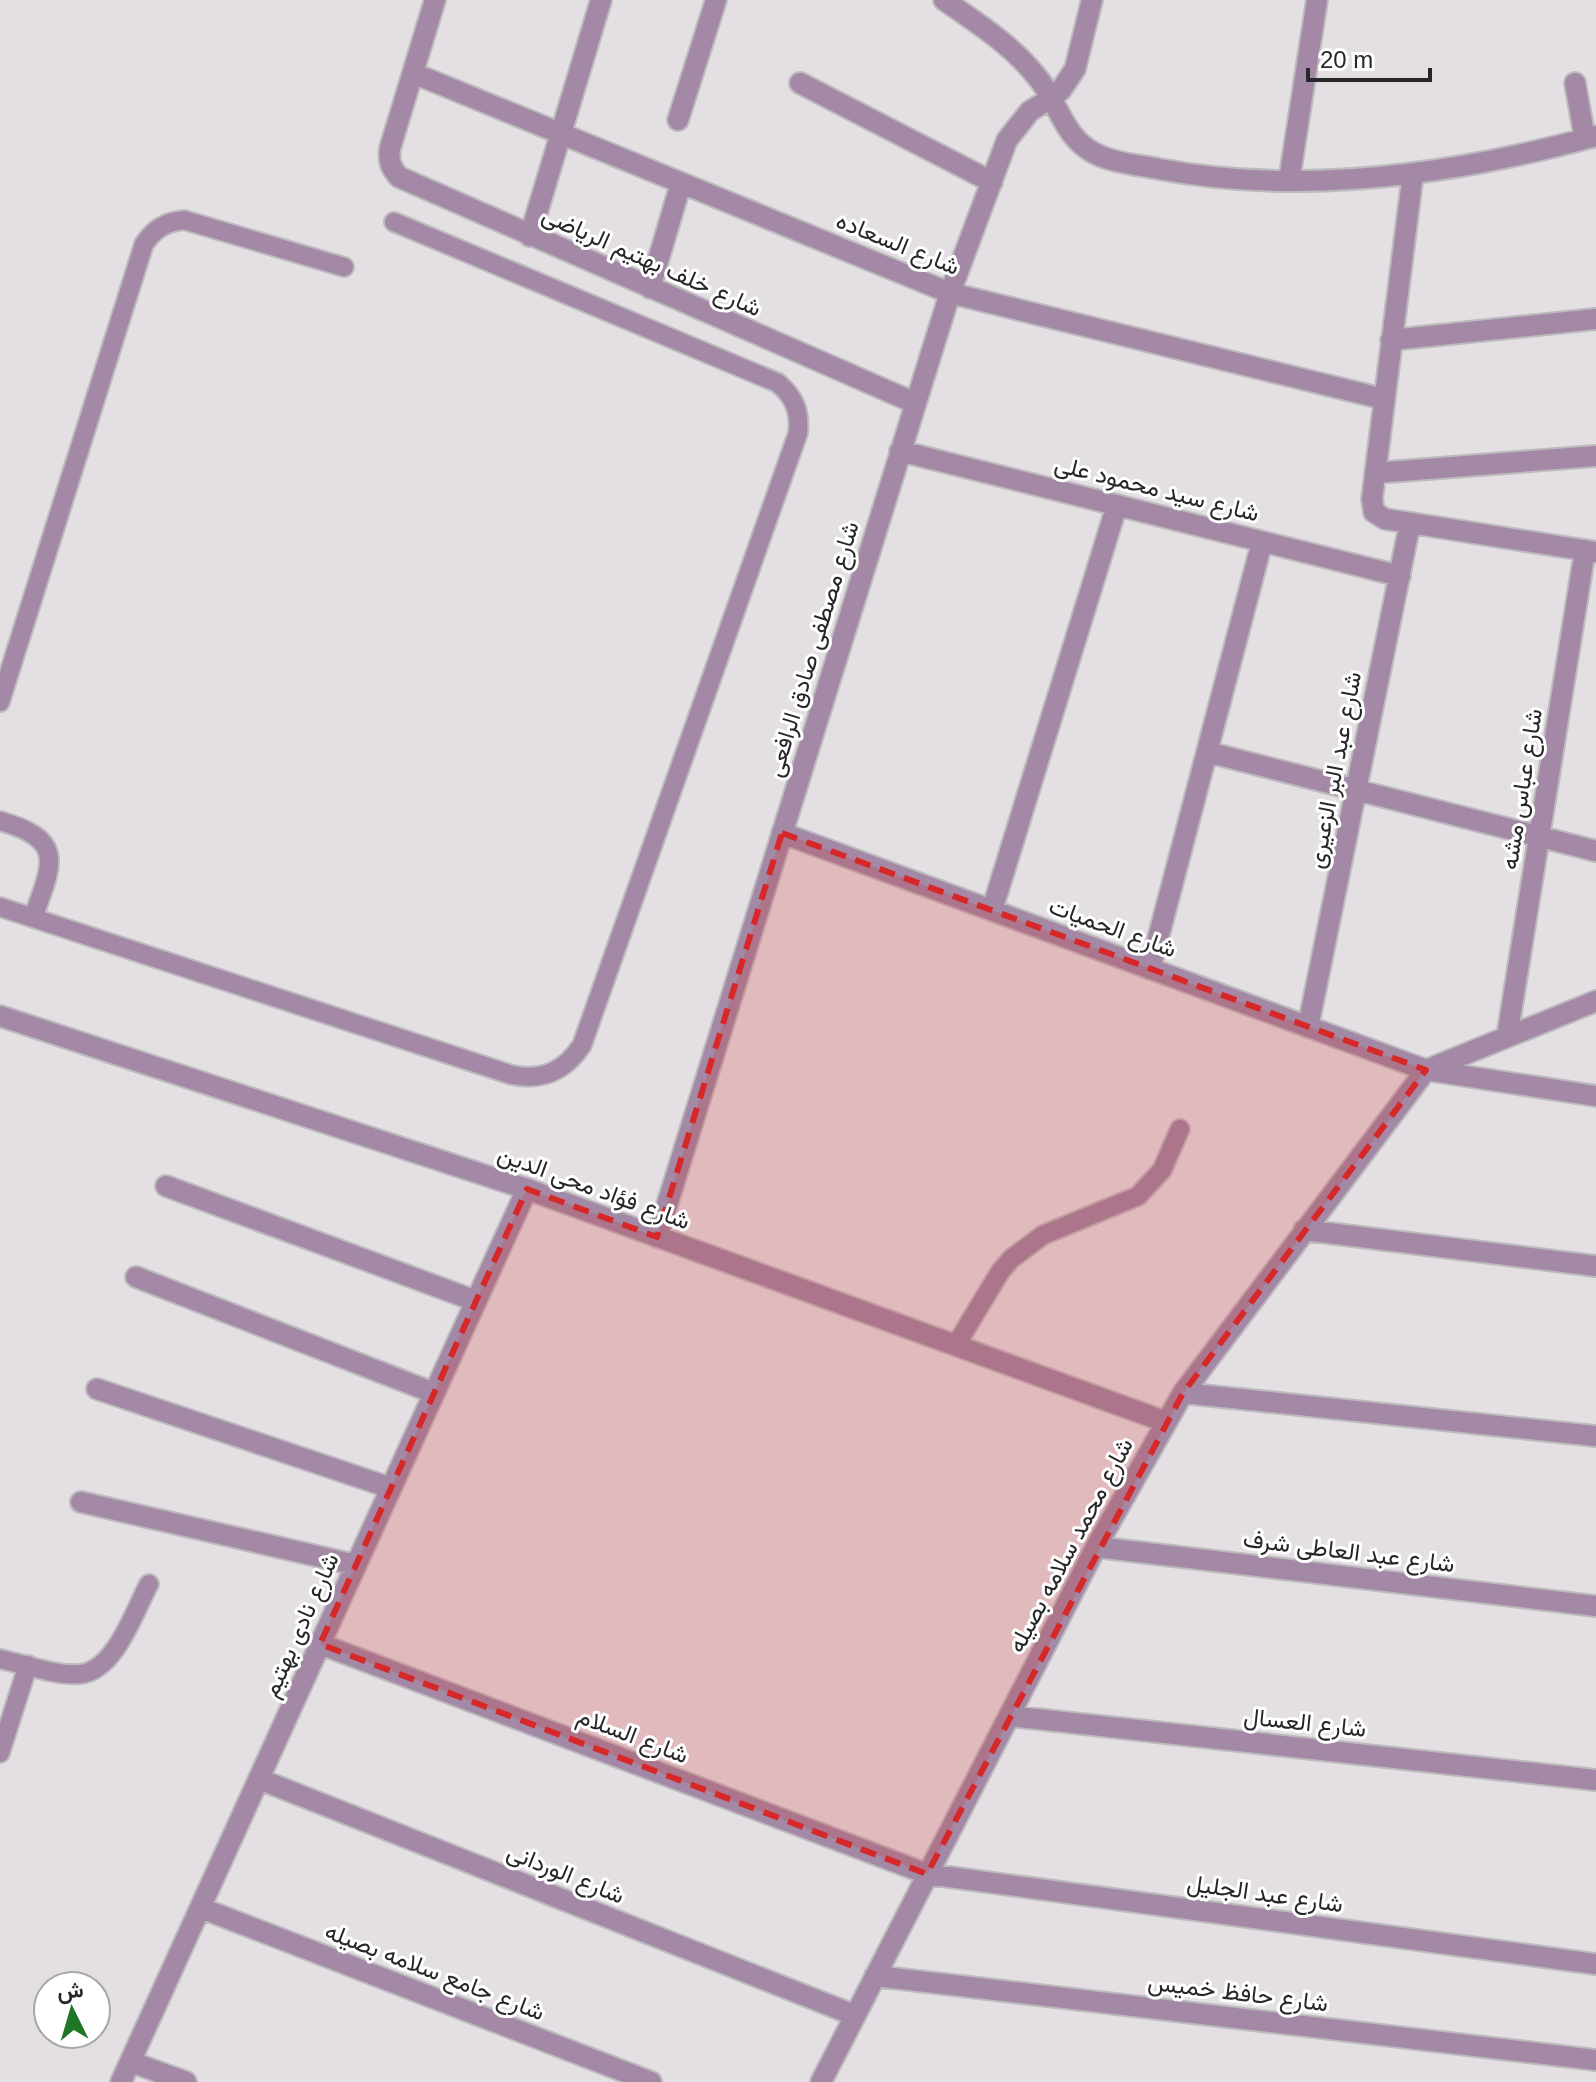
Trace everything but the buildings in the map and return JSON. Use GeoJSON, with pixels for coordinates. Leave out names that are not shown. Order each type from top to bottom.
{"type":"FeatureCollection","features":[{"type":"Feature","properties":{"kind":"street"},"geometry":{"type":"LineString","coordinates":[[413,73],[435,0]]}},
{"type":"Feature","properties":{"kind":"street"},"geometry":{"type":"LineString","coordinates":[[530,236],[601,0]]}},
{"type":"Feature","properties":{"kind":"street"},"geometry":{"type":"LineString","coordinates":[[678,120],[716,0]]}},
{"type":"Feature","properties":{"kind":"street"},"geometry":{"type":"LineString","coordinates":[[944,0],[1018,55],[1052,98],[1075,139],[1094,153],[1117,161],[1178,172],[1289,181],[1413,173],[1526,155],[1591,138],[1575,83]]}},
{"type":"Feature","properties":{"kind":"street","name":"شارع مصطفى صادق الرافعى"},"geometry":{"type":"LineString","coordinates":[[657,1237],[950,293],[1014,129],[1030,111],[1052,98],[1075,69],[1092,0]]}},
{"type":"Feature","properties":{"kind":"street"},"geometry":{"type":"LineString","coordinates":[[1289,181],[1317,0]]}},
{"type":"Feature","properties":{"kind":"street","name":"شارع السعاده"},"geometry":{"type":"LineString","coordinates":[[413,73],[950,293],[1384,399]]}},
{"type":"Feature","properties":{"kind":"street","name":"شارع خلف بهتيم الرياضى"},"geometry":{"type":"LineString","coordinates":[[413,73],[390,148],[392,169],[399,177],[915,403]]}},
{"type":"Feature","properties":{"kind":"street"},"geometry":{"type":"LineString","coordinates":[[800,83],[992,182]]}},
{"type":"Feature","properties":{"kind":"street"},"geometry":{"type":"LineString","coordinates":[[1413,173],[1372,499],[1374,512],[1385,519],[1591,551]]}},
{"type":"Feature","properties":{"kind":"street"},"geometry":{"type":"LineString","coordinates":[[650,288],[681,183]]}},
{"type":"Feature","properties":{"kind":"street"},"geometry":{"type":"LineString","coordinates":[[1391,340],[1596,319]]}},
{"type":"Feature","properties":{"kind":"street","name":"شارع سيد محمود على"},"geometry":{"type":"LineString","coordinates":[[900,451],[1400,576]]}},
{"type":"Feature","properties":{"kind":"street"},"geometry":{"type":"LineString","coordinates":[[1375,473],[1596,456]]}},
{"type":"Feature","properties":{"kind":"street"},"geometry":{"type":"LineString","coordinates":[[992,910],[1117,505]]}},
{"type":"Feature","properties":{"kind":"street","name":"شارع عبد البر الزعيرى"},"geometry":{"type":"LineString","coordinates":[[1308,1027],[1410,523]]}},
{"type":"Feature","properties":{"kind":"street"},"geometry":{"type":"LineString","coordinates":[[1150,969],[1262,542]]}},
{"type":"Feature","properties":{"kind":"street","name":"شارع عباس مشه"},"geometry":{"type":"LineString","coordinates":[[1507,1037],[1591,551]]}},
{"type":"Feature","properties":{"kind":"street"},"geometry":{"type":"LineString","coordinates":[[1207,752],[1596,851]]}},
{"type":"Feature","properties":{"kind":"street","name":"شارع الحميات"},"geometry":{"type":"LineString","coordinates":[[782,833],[1426,1070],[1596,1096]]}},
{"type":"Feature","properties":{"kind":"street"},"geometry":{"type":"LineString","coordinates":[[1426,1070],[1596,1001]]}},
{"type":"Feature","properties":{"kind":"street","name":"شارع فؤاد محى الدين"},"geometry":{"type":"LineString","coordinates":[[0,1016],[527,1189],[1166,1422]]}},
{"type":"Feature","properties":{"kind":"street","name":"شارع محمد سلامه بصيله"},"geometry":{"type":"LineString","coordinates":[[821,2082],[1096,1547],[1183,1393],[1426,1070]]}},
{"type":"Feature","properties":{"kind":"street"},"geometry":{"type":"LineString","coordinates":[[166,1186],[476,1301]]}},
{"type":"Feature","properties":{"kind":"street","name":"شارع نادى بهتيم"},"geometry":{"type":"LineString","coordinates":[[121,2082],[527,1189]]}},
{"type":"Feature","properties":{"kind":"street"},"geometry":{"type":"LineString","coordinates":[[1304,1230],[1596,1266]]}},
{"type":"Feature","properties":{"kind":"street"},"geometry":{"type":"LineString","coordinates":[[136,1277],[434,1393]]}},
{"type":"Feature","properties":{"kind":"street"},"geometry":{"type":"LineString","coordinates":[[97,1389],[391,1488]]}},
{"type":"Feature","properties":{"kind":"street"},"geometry":{"type":"LineString","coordinates":[[1183,1393],[1596,1436]]}},
{"type":"Feature","properties":{"kind":"street"},"geometry":{"type":"LineString","coordinates":[[81,1502],[356,1565]]}},
{"type":"Feature","properties":{"kind":"street","name":"شارع عبد العاطى شرف"},"geometry":{"type":"LineString","coordinates":[[1096,1547],[1596,1606]]}},
{"type":"Feature","properties":{"kind":"street","name":"شارع السلام"},"geometry":{"type":"LineString","coordinates":[[320,1644],[927,1874]]}},
{"type":"Feature","properties":{"kind":"street","name":"شارع العسال"},"geometry":{"type":"LineString","coordinates":[[1009,1716],[1596,1780]]}},
{"type":"Feature","properties":{"kind":"street","name":"شارع الوردانى"},"geometry":{"type":"LineString","coordinates":[[259,1779],[854,2015]]}},
{"type":"Feature","properties":{"kind":"street","name":"شارع عبد الجليل"},"geometry":{"type":"LineString","coordinates":[[927,1874],[1596,1964]]}},
{"type":"Feature","properties":{"kind":"street","name":"شارع جامع سلامه بصيله"},"geometry":{"type":"LineString","coordinates":[[201,1908],[651,2082]]}},
{"type":"Feature","properties":{"kind":"street","name":"شارع حافظ خميس"},"geometry":{"type":"LineString","coordinates":[[875,1976],[1596,2060]]}},
{"type":"Feature","properties":{"kind":"street"},"geometry":{"type":"LineString","coordinates":[[131,2062],[186,2082]]}},
{"type":"Feature","properties":{"kind":"lane"},"geometry":{"type":"LineString","coordinates":[[0,702],[144,244],[151,234],[161,226],[184,220],[344,267]]}},
{"type":"Feature","properties":{"kind":"lane"},"geometry":{"type":"LineString","coordinates":[[0,907],[512,1075],[526,1078],[553,1073],[582,1045],[798,433],[796,405],[778,383],[394,222]]}},
{"type":"Feature","properties":{"kind":"lane"},"geometry":{"type":"LineString","coordinates":[[0,821],[26,828],[36,835],[50,857],[50,869],[33,918]]}},
{"type":"Feature","properties":{"kind":"lane"},"geometry":{"type":"LineString","coordinates":[[956,1345],[1011,1259],[1043,1235],[1138,1196],[1162,1170],[1180,1129]]}},
{"type":"Feature","properties":{"kind":"lane"},"geometry":{"type":"LineString","coordinates":[[0,1659],[80,1674],[93,1671],[113,1654],[149,1584]]}},
{"type":"Feature","properties":{"kind":"lane"},"geometry":{"type":"LineString","coordinates":[[0,1753],[28,1665]]}},
{"type":"Feature","properties":{"kind":"highlighted area"},"geometry":{"type":"Polygon","coordinates":[[[782,833],[1426,1070],[1183,1393],[927,1874],[320,1644],[527,1189],[657,1237],[782,833]]]}}]}
